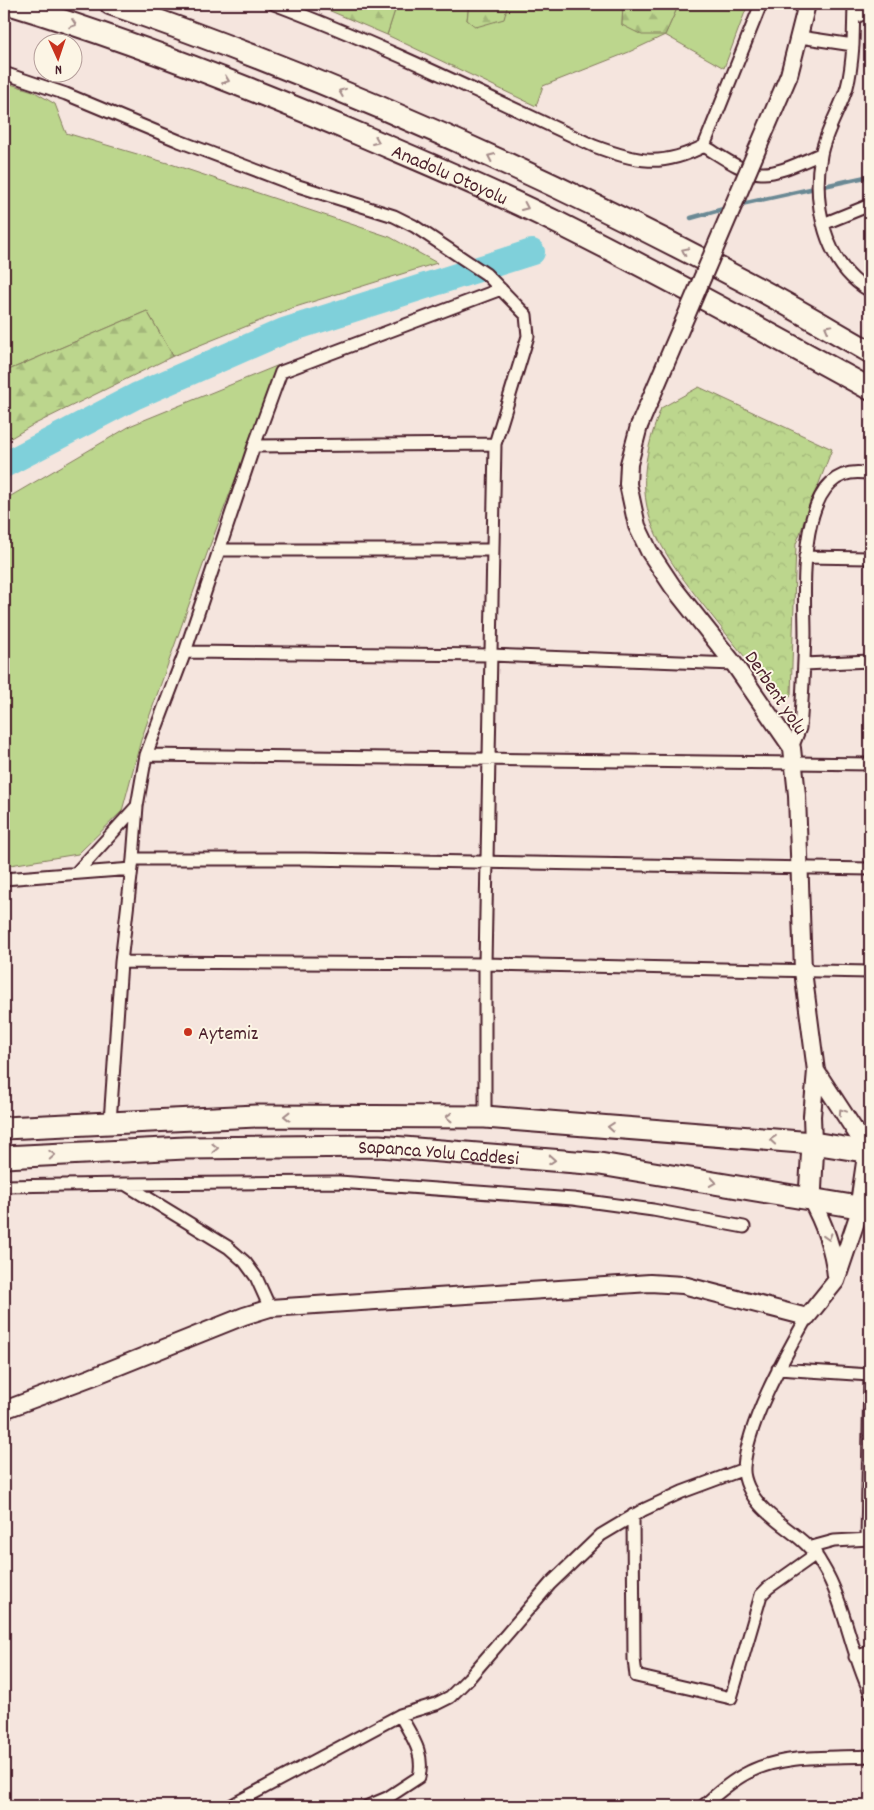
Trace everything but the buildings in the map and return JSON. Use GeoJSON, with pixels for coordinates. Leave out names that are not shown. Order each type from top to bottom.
{"type":"FeatureCollection","features":[{"type":"Feature","properties":{"kind":"highway","name":"Anadolu Otoyolu"},"geometry":{"type":"LineString","coordinates":[[10,4],[171,59],[302,110],[425,162],[554,221],[712,302],[870,389]]}},
{"type":"Feature","properties":{"kind":"highway","name":"Anadolu Otoyolu"},"geometry":{"type":"LineString","coordinates":[[112,4],[180,27],[436,131],[739,278],[870,352]]}},
{"type":"Feature","properties":{"kind":"highway","name":"Sapanca Yolu Caddesi"},"geometry":{"type":"LineString","coordinates":[[4,1128],[256,1116],[485,1117],[813,1143],[870,1152]]}},
{"type":"Feature","properties":{"kind":"highway"},"geometry":{"type":"LineString","coordinates":[[810,1198],[813,1143]]}},
{"type":"Feature","properties":{"kind":"highway","name":"Sapanca Yolu Caddesi"},"geometry":{"type":"LineString","coordinates":[[4,1157],[185,1148],[379,1146],[600,1164],[866,1208]]}},
{"type":"Feature","properties":{"kind":"highway"},"geometry":{"type":"LineString","coordinates":[[866,1208],[870,1152]]}},
{"type":"Feature","properties":{"kind":"street"},"geometry":{"type":"LineString","coordinates":[[274,4],[333,26],[594,146],[623,157],[658,162],[672,160],[704,146],[761,4]]}},
{"type":"Feature","properties":{"kind":"street","name":"Derbent yolu"},"geometry":{"type":"LineString","coordinates":[[807,4],[789,75],[639,426],[630,464],[628,484],[637,526],[649,551],[673,587],[734,664],[793,756],[800,868],[803,970],[816,1071]]}},
{"type":"Feature","properties":{"kind":"street"},"geometry":{"type":"LineString","coordinates":[[854,4],[853,45],[847,87],[821,154],[820,204],[830,245],[843,269],[852,279],[870,291]]}},
{"type":"Feature","properties":{"kind":"street"},"geometry":{"type":"LineString","coordinates":[[854,18],[870,11]]}},
{"type":"Feature","properties":{"kind":"street"},"geometry":{"type":"LineString","coordinates":[[800,37],[853,45]]}},
{"type":"Feature","properties":{"kind":"street"},"geometry":{"type":"LineString","coordinates":[[4,73],[66,94],[179,141],[295,185],[381,211],[414,226],[486,274],[526,315],[529,324],[528,336],[495,444],[485,964],[485,1117]]}},
{"type":"Feature","properties":{"kind":"street"},"geometry":{"type":"LineString","coordinates":[[704,146],[731,162],[761,173],[771,172],[821,154]]}},
{"type":"Feature","properties":{"kind":"street"},"geometry":{"type":"LineString","coordinates":[[824,224],[870,205]]}},
{"type":"Feature","properties":{"kind":"street"},"geometry":{"type":"LineString","coordinates":[[110,1122],[121,962],[133,864],[137,806],[146,755],[185,652],[218,550],[281,372],[501,289]]}},
{"type":"Feature","properties":{"kind":"street"},"geometry":{"type":"LineString","coordinates":[[254,446],[495,444]]}},
{"type":"Feature","properties":{"kind":"street"},"geometry":{"type":"LineString","coordinates":[[793,756],[800,728],[804,664],[805,557],[814,510],[831,483],[854,473],[870,474]]}},
{"type":"Feature","properties":{"kind":"street"},"geometry":{"type":"LineString","coordinates":[[218,550],[493,550]]}},
{"type":"Feature","properties":{"kind":"street"},"geometry":{"type":"LineString","coordinates":[[805,557],[870,558]]}},
{"type":"Feature","properties":{"kind":"street"},"geometry":{"type":"LineString","coordinates":[[185,652],[491,655],[734,664]]}},
{"type":"Feature","properties":{"kind":"street"},"geometry":{"type":"LineString","coordinates":[[804,664],[870,661]]}},
{"type":"Feature","properties":{"kind":"street"},"geometry":{"type":"LineString","coordinates":[[146,755],[489,758],[793,756],[870,764]]}},
{"type":"Feature","properties":{"kind":"street"},"geometry":{"type":"LineString","coordinates":[[76,873],[137,806]]}},
{"type":"Feature","properties":{"kind":"street"},"geometry":{"type":"LineString","coordinates":[[4,879],[76,873],[133,864],[488,862],[870,869]]}},
{"type":"Feature","properties":{"kind":"street"},"geometry":{"type":"LineString","coordinates":[[121,962],[485,964],[870,972]]}},
{"type":"Feature","properties":{"kind":"street"},"geometry":{"type":"LineString","coordinates":[[813,1143],[812,1116],[816,1071]]}},
{"type":"Feature","properties":{"kind":"street"},"geometry":{"type":"LineString","coordinates":[[816,1071],[870,1152]]}},
{"type":"Feature","properties":{"kind":"street"},"geometry":{"type":"LineString","coordinates":[[4,1186],[349,1183],[573,1199],[653,1210],[744,1227]]}},
{"type":"Feature","properties":{"kind":"street"},"geometry":{"type":"LineString","coordinates":[[125,1184],[228,1246],[245,1262],[256,1277],[270,1308]]}},
{"type":"Feature","properties":{"kind":"street"},"geometry":{"type":"LineString","coordinates":[[810,1198],[829,1238],[834,1257],[836,1281]]}},
{"type":"Feature","properties":{"kind":"street"},"geometry":{"type":"LineString","coordinates":[[866,1208],[836,1281],[807,1317],[778,1370],[749,1443],[744,1469],[747,1484],[760,1505],[814,1551],[835,1592],[855,1657],[870,1692]]}},
{"type":"Feature","properties":{"kind":"street"},"geometry":{"type":"LineString","coordinates":[[4,1410],[244,1316],[270,1308],[650,1283],[683,1285],[807,1317]]}},
{"type":"Feature","properties":{"kind":"street"},"geometry":{"type":"LineString","coordinates":[[633,1515],[634,1659],[636,1676],[731,1698],[761,1595],[814,1551],[834,1541],[868,1539],[870,1376],[778,1370]]}},
{"type":"Feature","properties":{"kind":"street"},"geometry":{"type":"LineString","coordinates":[[230,1806],[400,1715],[436,1704],[458,1690],[570,1565],[601,1535],[633,1515],[682,1492],[744,1469]]}},
{"type":"Feature","properties":{"kind":"street"},"geometry":{"type":"LineString","coordinates":[[855,1657],[870,1652]]}},
{"type":"Feature","properties":{"kind":"street"},"geometry":{"type":"LineString","coordinates":[[368,1806],[387,1798],[419,1776],[422,1765],[421,1755],[400,1715]]}},
{"type":"Feature","properties":{"kind":"street"},"geometry":{"type":"LineString","coordinates":[[703,1806],[737,1779],[761,1767],[796,1760],[870,1756]]}},
{"type":"Feature","properties":{"kind":"green space"},"geometry":{"type":"Polygon","coordinates":[[[314,4],[397,4],[387,35],[314,4]]]}},
{"type":"Feature","properties":{"kind":"green space"},"geometry":{"type":"Polygon","coordinates":[[[397,4],[469,4],[467,20],[503,19],[508,4],[623,4],[622,25],[665,35],[629,52],[543,86],[536,106],[387,35],[397,4]]]}},
{"type":"Feature","properties":{"kind":"green space"},"geometry":{"type":"Polygon","coordinates":[[[469,4],[508,4],[504,19],[476,27],[467,20],[469,4]]]}},
{"type":"Feature","properties":{"kind":"green space"},"geometry":{"type":"Polygon","coordinates":[[[623,4],[679,4],[665,35],[642,35],[622,25],[623,4]]]}},
{"type":"Feature","properties":{"kind":"green space"},"geometry":{"type":"Polygon","coordinates":[[[679,4],[748,4],[724,68],[665,35],[679,4]]]}},
{"type":"Feature","properties":{"kind":"green space"},"geometry":{"type":"Polygon","coordinates":[[[4,82],[33,91],[55,104],[66,133],[171,164],[390,237],[437,263],[289,309],[173,356],[147,311],[4,372],[4,82]]]}},
{"type":"Feature","properties":{"kind":"green space"},"geometry":{"type":"Polygon","coordinates":[[[147,311],[173,356],[31,426],[4,442],[4,372],[147,311]]]}},
{"type":"Feature","properties":{"kind":"green space"},"geometry":{"type":"Polygon","coordinates":[[[279,365],[209,548],[141,740],[122,811],[78,854],[4,866],[4,500],[132,425],[279,365]]]}},
{"type":"Feature","properties":{"kind":"green space"},"geometry":{"type":"Polygon","coordinates":[[[699,387],[832,449],[796,544],[791,695],[785,700],[780,700],[685,581],[657,536],[649,514],[645,491],[646,467],[651,439],[661,408],[699,387]]]}},
{"type":"Feature","properties":{"kind":"waterway"},"geometry":{"type":"LineString","coordinates":[[737,205],[870,176]]}},
{"type":"Feature","properties":{"kind":"waterway"},"geometry":{"type":"LineString","coordinates":[[691,218],[727,208]]}},
{"type":"Feature","properties":{"kind":"waterway"},"geometry":{"type":"LineString","coordinates":[[4,465],[136,396],[284,331],[532,252]]}},
{"type":"Feature","properties":{"kind":"place","name":"Aytemiz"},"geometry":{"type":"Point","coordinates":[188,1032]}}]}
